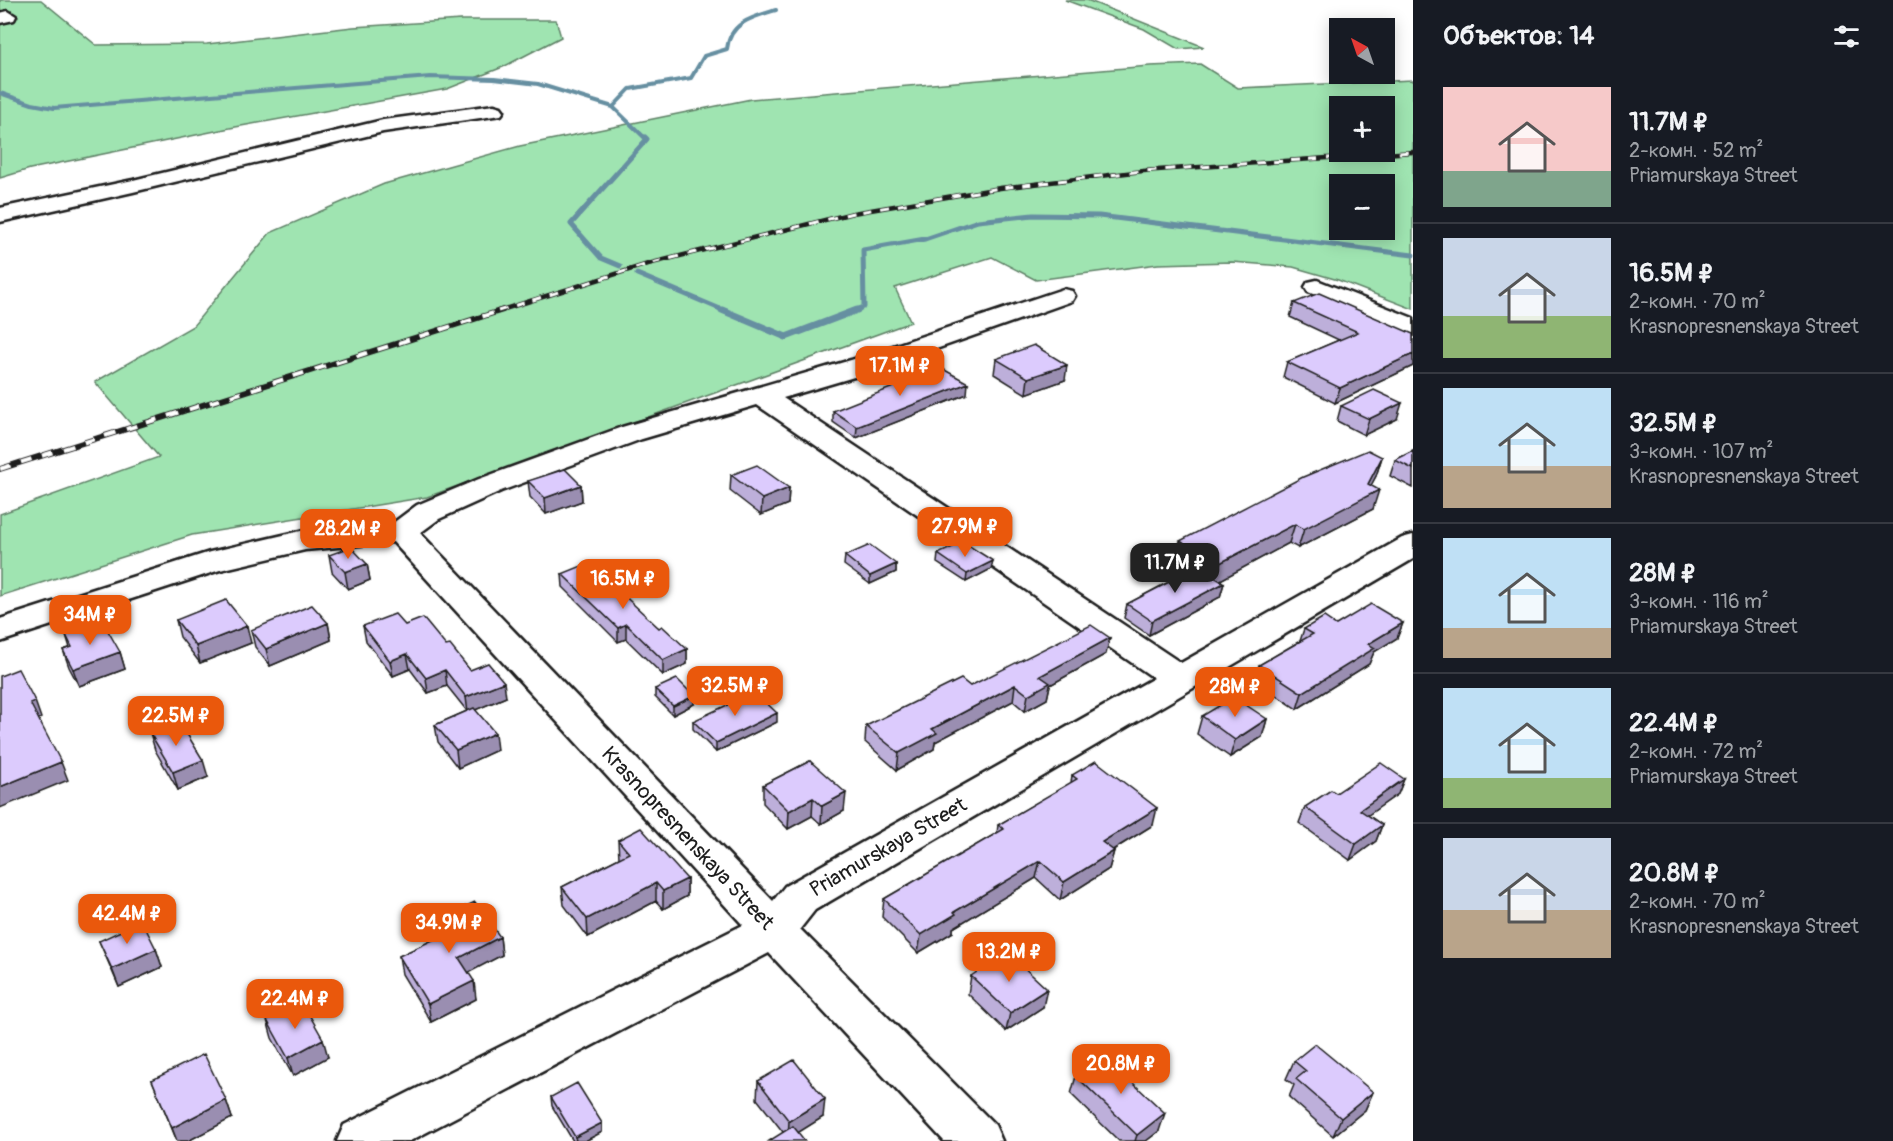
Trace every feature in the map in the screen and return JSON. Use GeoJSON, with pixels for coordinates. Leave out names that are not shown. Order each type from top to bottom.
{"type":"FeatureCollection","features":[{"type":"Feature","properties":{"kind":"street"},"geometry":{"type":"LineString","coordinates":[[0,214],[133,186],[383,126],[494,111]]}},
{"type":"Feature","properties":{"kind":"street"},"geometry":{"type":"LineString","coordinates":[[1317,287],[1413,327]]}},
{"type":"Feature","properties":{"kind":"street"},"geometry":{"type":"LineString","coordinates":[[0,631],[210,562],[305,540],[401,532],[428,512],[490,485],[632,433],[861,366],[1063,296]]}},
{"type":"Feature","properties":{"kind":"street"},"geometry":{"type":"LineString","coordinates":[[759,394],[1179,678]]}},
{"type":"Feature","properties":{"kind":"street","name":"Krasnopresnenskaya Street"},"geometry":{"type":"LineString","coordinates":[[401,532],[774,930],[977,1141]]}},
{"type":"Feature","properties":{"kind":"street","name":"Priamurskaya Street"},"geometry":{"type":"LineString","coordinates":[[363,1141],[774,930],[800,898],[1413,545]]}},
{"type":"Feature","properties":{"kind":"green space"},"geometry":{"type":"Polygon","coordinates":[[[0,0],[41,0],[96,45],[207,44],[353,27],[461,20],[556,20],[561,37],[503,67],[447,89],[230,128],[30,169],[0,178],[0,0]]]}},
{"type":"Feature","properties":{"kind":"green space"},"geometry":{"type":"Polygon","coordinates":[[[1065,0],[1087,0],[1204,47],[1178,49],[1144,29],[1065,0]]]}},
{"type":"Feature","properties":{"kind":"green space"},"geometry":{"type":"Polygon","coordinates":[[[1200,64],[1238,88],[1329,84],[1395,84],[1395,81],[1413,80],[1413,309],[1338,280],[1293,267],[1232,262],[1158,264],[1036,280],[992,257],[895,288],[911,322],[427,497],[192,535],[0,596],[0,514],[159,457],[95,382],[193,326],[270,233],[384,184],[520,146],[751,99],[1150,66],[1200,64]]]}},
{"type":"Feature","properties":{"kind":"building"},"geometry":{"type":"Polygon","coordinates":[[[1319,293],[1413,334],[1413,354],[1340,388],[1287,362],[1358,332],[1294,303],[1319,293]]]}},
{"type":"Feature","properties":{"kind":"building"},"geometry":{"type":"Polygon","coordinates":[[[1034,345],[1067,365],[1028,378],[996,359],[1034,345]]]}},
{"type":"Feature","properties":{"kind":"building"},"geometry":{"type":"Polygon","coordinates":[[[941,368],[968,383],[857,427],[833,411],[941,368]]]}},
{"type":"Feature","properties":{"kind":"building"},"geometry":{"type":"Polygon","coordinates":[[[1374,390],[1402,403],[1369,419],[1341,406],[1374,390]]]}},
{"type":"Feature","properties":{"kind":"building"},"geometry":{"type":"Polygon","coordinates":[[[1368,450],[1382,457],[1368,484],[1379,490],[1304,529],[1295,524],[1218,564],[1180,541],[1303,477],[1368,450]]]}},
{"type":"Feature","properties":{"kind":"building"},"geometry":{"type":"Polygon","coordinates":[[[1413,451],[1413,469],[1395,460],[1413,451]]]}},
{"type":"Feature","properties":{"kind":"building"},"geometry":{"type":"Polygon","coordinates":[[[757,465],[789,488],[762,499],[731,475],[757,465]]]}},
{"type":"Feature","properties":{"kind":"building"},"geometry":{"type":"Polygon","coordinates":[[[565,469],[581,485],[545,498],[528,481],[565,469]]]}},
{"type":"Feature","properties":{"kind":"building"},"geometry":{"type":"Polygon","coordinates":[[[963,542],[993,561],[967,574],[938,554],[963,542]]]}},
{"type":"Feature","properties":{"kind":"building"},"geometry":{"type":"Polygon","coordinates":[[[870,545],[896,564],[870,576],[845,556],[870,545]]]}},
{"type":"Feature","properties":{"kind":"building"},"geometry":{"type":"Polygon","coordinates":[[[351,547],[367,564],[345,572],[329,555],[351,547]]]}},
{"type":"Feature","properties":{"kind":"building"},"geometry":{"type":"Polygon","coordinates":[[[589,563],[659,628],[662,626],[687,649],[663,660],[626,624],[618,628],[562,574],[589,563]]]}},
{"type":"Feature","properties":{"kind":"building"},"geometry":{"type":"Polygon","coordinates":[[[1198,567],[1224,583],[1152,621],[1127,604],[1198,567]]]}},
{"type":"Feature","properties":{"kind":"building"},"geometry":{"type":"Polygon","coordinates":[[[226,600],[247,626],[196,646],[176,620],[226,600]]]}},
{"type":"Feature","properties":{"kind":"building"},"geometry":{"type":"Polygon","coordinates":[[[1371,604],[1403,623],[1368,644],[1375,648],[1302,693],[1259,665],[1313,634],[1304,629],[1324,617],[1336,625],[1371,604]]]}},
{"type":"Feature","properties":{"kind":"building"},"geometry":{"type":"Polygon","coordinates":[[[312,605],[328,623],[266,649],[251,630],[312,605]]]}},
{"type":"Feature","properties":{"kind":"building"},"geometry":{"type":"Polygon","coordinates":[[[395,614],[405,625],[423,618],[446,646],[450,645],[470,670],[488,663],[504,682],[466,697],[445,670],[426,678],[407,654],[390,661],[363,626],[395,614]]]}},
{"type":"Feature","properties":{"kind":"building"},"geometry":{"type":"Polygon","coordinates":[[[103,622],[120,652],[73,669],[63,650],[72,647],[66,635],[103,622]]]}},
{"type":"Feature","properties":{"kind":"building"},"geometry":{"type":"Polygon","coordinates":[[[1091,625],[1110,638],[1040,676],[1050,683],[1028,695],[1015,685],[932,729],[937,733],[899,753],[866,726],[961,679],[970,686],[1091,625]]]}},
{"type":"Feature","properties":{"kind":"building"},"geometry":{"type":"Polygon","coordinates":[[[18,669],[35,701],[30,703],[61,762],[0,787],[0,676],[18,669]]]}},
{"type":"Feature","properties":{"kind":"building"},"geometry":{"type":"Polygon","coordinates":[[[677,679],[694,696],[673,706],[655,689],[677,679]]]}},
{"type":"Feature","properties":{"kind":"building"},"geometry":{"type":"Polygon","coordinates":[[[755,692],[777,713],[716,743],[693,721],[755,692]]]}},
{"type":"Feature","properties":{"kind":"building"},"geometry":{"type":"Polygon","coordinates":[[[1234,697],[1267,719],[1235,740],[1202,716],[1234,697]]]}},
{"type":"Feature","properties":{"kind":"building"},"geometry":{"type":"Polygon","coordinates":[[[474,708],[495,733],[456,750],[435,725],[474,708]]]}},
{"type":"Feature","properties":{"kind":"building"},"geometry":{"type":"Polygon","coordinates":[[[179,721],[203,760],[173,772],[150,733],[179,721]]]}},
{"type":"Feature","properties":{"kind":"building"},"geometry":{"type":"Polygon","coordinates":[[[810,761],[846,793],[822,806],[813,798],[789,811],[763,785],[810,761]]]}},
{"type":"Feature","properties":{"kind":"building"},"geometry":{"type":"Polygon","coordinates":[[[1096,761],[1157,808],[1102,842],[1114,851],[1064,882],[1040,861],[954,912],[956,914],[921,935],[884,899],[1004,829],[998,825],[1077,779],[1072,775],[1096,761]]]}},
{"type":"Feature","properties":{"kind":"building"},"geometry":{"type":"Polygon","coordinates":[[[1381,763],[1404,779],[1360,810],[1382,825],[1356,844],[1305,807],[1331,790],[1336,793],[1381,763]]]}},
{"type":"Feature","properties":{"kind":"building"},"geometry":{"type":"Polygon","coordinates":[[[641,828],[687,879],[663,891],[656,883],[587,919],[562,887],[629,853],[618,840],[641,828]]]}},
{"type":"Feature","properties":{"kind":"building"},"geometry":{"type":"Polygon","coordinates":[[[475,902],[500,937],[459,958],[474,981],[428,1004],[399,956],[452,931],[443,917],[475,902]]]}},
{"type":"Feature","properties":{"kind":"building"},"geometry":{"type":"Polygon","coordinates":[[[142,921],[156,949],[112,969],[99,941],[142,921]]]}},
{"type":"Feature","properties":{"kind":"building"},"geometry":{"type":"Polygon","coordinates":[[[1007,952],[1047,989],[1010,1013],[971,976],[1007,952]]]}},
{"type":"Feature","properties":{"kind":"building"},"geometry":{"type":"Polygon","coordinates":[[[302,1002],[323,1039],[288,1058],[267,1020],[302,1002]]]}},
{"type":"Feature","properties":{"kind":"building"},"geometry":{"type":"Polygon","coordinates":[[[1315,1044],[1373,1092],[1341,1118],[1296,1079],[1306,1071],[1294,1061],[1315,1044]]]}},
{"type":"Feature","properties":{"kind":"building"},"geometry":{"type":"Polygon","coordinates":[[[204,1054],[226,1100],[172,1128],[152,1080],[204,1054]]]}},
{"type":"Feature","properties":{"kind":"building"},"geometry":{"type":"Polygon","coordinates":[[[1104,1056],[1165,1113],[1137,1135],[1076,1076],[1104,1056]]]}},
{"type":"Feature","properties":{"kind":"building"},"geometry":{"type":"Polygon","coordinates":[[[794,1060],[825,1099],[789,1121],[758,1081],[794,1060]]]}},
{"type":"Feature","properties":{"kind":"building"},"geometry":{"type":"Polygon","coordinates":[[[577,1083],[602,1123],[575,1137],[551,1097],[577,1083]]]}},
{"type":"Feature","properties":{"kind":"building"},"geometry":{"type":"Polygon","coordinates":[[[793,1126],[805,1141],[769,1141],[793,1126]]]}},
{"type":"Feature","properties":{"kind":"waterway"},"geometry":{"type":"LineString","coordinates":[[613,107],[630,89],[691,78],[704,56],[727,49],[733,32],[744,22],[776,10]]}},
{"type":"Feature","properties":{"kind":"waterway"},"geometry":{"type":"LineString","coordinates":[[0,93],[32,104],[54,108],[430,77],[494,79],[538,84],[613,107]]}},
{"type":"Feature","properties":{"kind":"waterway"},"geometry":{"type":"LineString","coordinates":[[613,107],[646,139]]}},
{"type":"Feature","properties":{"kind":"waterway"},"geometry":{"type":"LineString","coordinates":[[620,266],[601,258],[571,224],[647,139],[645,137]]}},
{"type":"Feature","properties":{"kind":"waterway"},"geometry":{"type":"LineString","coordinates":[[853,311],[864,307],[863,250],[925,239],[978,221],[1033,215],[1099,216],[1413,255]]}},
{"type":"Feature","properties":{"kind":"waterway"},"geometry":{"type":"LineString","coordinates":[[637,274],[725,311]]}},
{"type":"Feature","properties":{"kind":"waterway"},"geometry":{"type":"LineString","coordinates":[[722,310],[786,337],[857,310]]}},
{"type":"Feature","properties":{"kind":"railway"},"geometry":{"type":"LineString","coordinates":[[498,311],[648,264],[853,213],[1000,188],[1143,171],[1413,152]]}},
{"type":"Feature","properties":{"kind":"railway"},"geometry":{"type":"LineString","coordinates":[[0,469],[503,310]]}}]}
